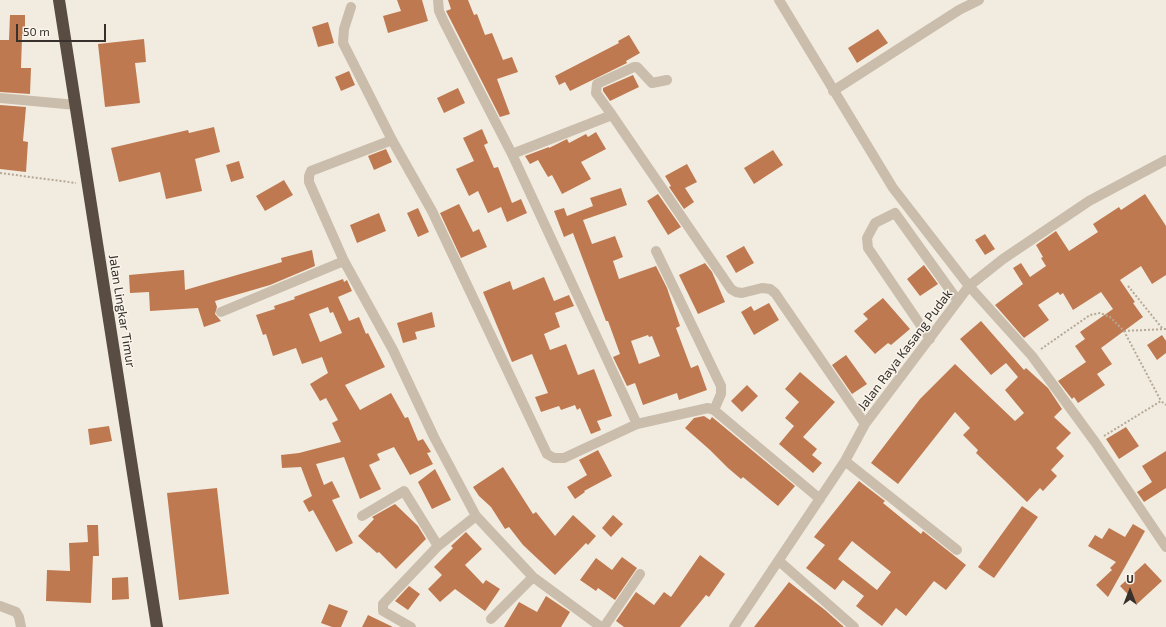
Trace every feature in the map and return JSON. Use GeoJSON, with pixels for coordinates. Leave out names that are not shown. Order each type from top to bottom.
{"type":"FeatureCollection","features":[{"type":"Feature","properties":{"kind":"highway","name":"Jalan Lingkar Timur"},"geometry":{"type":"LineString","coordinates":[[59,0],[157,627]]}},
{"type":"Feature","properties":{"kind":"street"},"geometry":{"type":"LineString","coordinates":[[438,0],[439,11],[444,22],[512,154],[637,424]]}},
{"type":"Feature","properties":{"kind":"street"},"geometry":{"type":"LineString","coordinates":[[779,0],[893,188],[969,286],[1032,356],[1095,442],[1166,548]]}},
{"type":"Feature","properties":{"kind":"street"},"geometry":{"type":"LineString","coordinates":[[833,91],[979,0]]}},
{"type":"Feature","properties":{"kind":"street"},"geometry":{"type":"LineString","coordinates":[[351,7],[344,29],[343,43],[392,140],[432,211],[547,454],[554,458],[564,458],[637,424],[702,408],[714,410],[820,499]]}},
{"type":"Feature","properties":{"kind":"street"},"geometry":{"type":"LineString","coordinates":[[667,80],[652,83],[637,67],[634,67],[597,84],[596,93],[731,289],[742,293],[762,288],[770,288],[775,293],[865,424]]}},
{"type":"Feature","properties":{"kind":"street"},"geometry":{"type":"LineString","coordinates":[[0,98],[76,105]]}},
{"type":"Feature","properties":{"kind":"street"},"geometry":{"type":"LineString","coordinates":[[512,154],[612,115]]}},
{"type":"Feature","properties":{"kind":"street"},"geometry":{"type":"LineString","coordinates":[[392,140],[311,171],[309,176],[310,182],[344,261],[392,350],[434,437],[476,516],[534,577],[601,627]]}},
{"type":"Feature","properties":{"kind":"street","name":"Jalan Raya Kasang Pudak"},"geometry":{"type":"LineString","coordinates":[[734,627],[846,461],[865,424],[969,286],[1003,259],[1089,202],[1166,160]]}},
{"type":"Feature","properties":{"kind":"street"},"geometry":{"type":"LineString","coordinates":[[930,339],[868,248],[866,238],[875,223],[895,213],[958,301]]}},
{"type":"Feature","properties":{"kind":"street"},"geometry":{"type":"LineString","coordinates":[[656,251],[721,386],[721,394],[714,410]]}},
{"type":"Feature","properties":{"kind":"street"},"geometry":{"type":"LineString","coordinates":[[222,312],[344,261]]}},
{"type":"Feature","properties":{"kind":"street"},"geometry":{"type":"LineString","coordinates":[[846,461],[957,550]]}},
{"type":"Feature","properties":{"kind":"street"},"geometry":{"type":"LineString","coordinates":[[362,516],[404,491],[438,546]]}},
{"type":"Feature","properties":{"kind":"street"},"geometry":{"type":"LineString","coordinates":[[411,627],[384,611],[383,604],[438,546],[476,516]]}},
{"type":"Feature","properties":{"kind":"street"},"geometry":{"type":"LineString","coordinates":[[778,561],[854,627]]}},
{"type":"Feature","properties":{"kind":"street"},"geometry":{"type":"LineString","coordinates":[[604,627],[640,574]]}},
{"type":"Feature","properties":{"kind":"street"},"geometry":{"type":"LineString","coordinates":[[491,619],[534,577]]}},
{"type":"Feature","properties":{"kind":"street"},"geometry":{"type":"LineString","coordinates":[[0,606],[16,612],[19,617],[21,627]]}},
{"type":"Feature","properties":{"kind":"path"},"geometry":{"type":"LineString","coordinates":[[0,173],[88,184]]}},
{"type":"Feature","properties":{"kind":"path"},"geometry":{"type":"LineString","coordinates":[[1128,286],[1162,328]]}},
{"type":"Feature","properties":{"kind":"path"},"geometry":{"type":"LineString","coordinates":[[1032,356],[1090,315],[1100,313],[1110,317],[1124,331],[1161,401],[1166,405]]}},
{"type":"Feature","properties":{"kind":"path"},"geometry":{"type":"LineString","coordinates":[[1124,331],[1166,328]]}},
{"type":"Feature","properties":{"kind":"path"},"geometry":{"type":"LineString","coordinates":[[1095,442],[1161,401]]}},
{"type":"Feature","properties":{"kind":"building"},"geometry":{"type":"Polygon","coordinates":[[[397,0],[422,0],[428,21],[388,33],[383,16],[401,11],[397,0]]]}},
{"type":"Feature","properties":{"kind":"building"},"geometry":{"type":"Polygon","coordinates":[[[448,0],[468,0],[474,15],[477,14],[485,35],[492,33],[503,60],[512,57],[518,72],[497,79],[510,114],[500,117],[446,11],[451,9],[448,0]]]}},
{"type":"Feature","properties":{"kind":"building"},"geometry":{"type":"Polygon","coordinates":[[[10,15],[25,15],[25,37],[22,37],[21,68],[31,68],[30,94],[0,92],[0,40],[9,40],[10,15]]]}},
{"type":"Feature","properties":{"kind":"building"},"geometry":{"type":"Polygon","coordinates":[[[328,22],[334,43],[318,47],[312,27],[328,22]]]}},
{"type":"Feature","properties":{"kind":"building"},"geometry":{"type":"Polygon","coordinates":[[[878,29],[888,43],[857,63],[848,48],[878,29]]]}},
{"type":"Feature","properties":{"kind":"building"},"geometry":{"type":"Polygon","coordinates":[[[629,35],[640,53],[626,61],[627,63],[570,91],[565,82],[559,85],[555,76],[619,43],[618,41],[629,35]]]}},
{"type":"Feature","properties":{"kind":"building"},"geometry":{"type":"Polygon","coordinates":[[[144,39],[146,62],[135,63],[140,103],[105,107],[98,44],[144,39]]]}},
{"type":"Feature","properties":{"kind":"building"},"geometry":{"type":"Polygon","coordinates":[[[349,71],[355,85],[341,91],[335,77],[349,71]]]}},
{"type":"Feature","properties":{"kind":"building"},"geometry":{"type":"Polygon","coordinates":[[[633,75],[639,87],[610,101],[603,91],[603,88],[633,75]]]}},
{"type":"Feature","properties":{"kind":"building"},"geometry":{"type":"Polygon","coordinates":[[[458,88],[465,103],[444,113],[437,98],[458,88]]]}},
{"type":"Feature","properties":{"kind":"building"},"geometry":{"type":"Polygon","coordinates":[[[0,105],[26,107],[23,141],[28,142],[26,172],[0,169],[0,105]]]}},
{"type":"Feature","properties":{"kind":"building"},"geometry":{"type":"Polygon","coordinates":[[[214,127],[220,152],[195,159],[202,191],[166,199],[160,172],[119,182],[111,148],[188,130],[189,133],[214,127]]]}},
{"type":"Feature","properties":{"kind":"building"},"geometry":{"type":"Polygon","coordinates":[[[482,129],[488,143],[484,145],[494,168],[498,167],[512,203],[521,199],[527,213],[507,222],[501,207],[488,213],[478,191],[469,196],[456,169],[474,161],[463,138],[482,129]]]}},
{"type":"Feature","properties":{"kind":"building"},"geometry":{"type":"Polygon","coordinates":[[[596,132],[606,149],[581,162],[591,179],[562,194],[552,175],[548,177],[538,160],[530,164],[525,156],[549,148],[567,139],[569,143],[586,134],[588,137],[596,132]]]}},
{"type":"Feature","properties":{"kind":"building"},"geometry":{"type":"Polygon","coordinates":[[[386,149],[392,162],[374,170],[368,156],[386,149]]]}},
{"type":"Feature","properties":{"kind":"building"},"geometry":{"type":"Polygon","coordinates":[[[773,150],[783,165],[754,184],[744,168],[773,150]]]}},
{"type":"Feature","properties":{"kind":"building"},"geometry":{"type":"Polygon","coordinates":[[[239,161],[244,178],[231,182],[226,165],[239,161]]]}},
{"type":"Feature","properties":{"kind":"building"},"geometry":{"type":"Polygon","coordinates":[[[687,164],[697,182],[685,188],[694,202],[684,209],[669,187],[671,186],[665,176],[687,164]]]}},
{"type":"Feature","properties":{"kind":"building"},"geometry":{"type":"Polygon","coordinates":[[[284,180],[293,195],[265,211],[256,196],[284,180]]]}},
{"type":"Feature","properties":{"kind":"building"},"geometry":{"type":"Polygon","coordinates":[[[621,188],[627,205],[583,220],[592,244],[615,236],[623,257],[613,261],[619,279],[656,266],[667,288],[680,326],[676,328],[691,368],[698,365],[707,390],[679,400],[677,393],[643,405],[635,383],[627,386],[613,357],[620,354],[573,233],[564,237],[554,211],[564,208],[567,216],[593,206],[590,198],[621,188]],[[648,335],[631,341],[639,364],[660,356],[652,336],[649,337],[648,335]]]}},
{"type":"Feature","properties":{"kind":"building"},"geometry":{"type":"Polygon","coordinates":[[[658,194],[681,227],[668,235],[647,201],[658,194]]]}},
{"type":"Feature","properties":{"kind":"building"},"geometry":{"type":"Polygon","coordinates":[[[1145,194],[1166,226],[1166,275],[1152,284],[1141,266],[1120,280],[1143,317],[1101,348],[1112,364],[1097,374],[1105,385],[1078,403],[1074,397],[1072,399],[1058,381],[1086,362],[1075,346],[1085,339],[1080,332],[1113,309],[1101,292],[1073,310],[1063,293],[1060,295],[1058,292],[1038,305],[1049,320],[1024,338],[995,305],[1023,284],[1013,268],[1021,263],[1030,277],[1046,266],[1036,245],[1056,231],[1069,251],[1098,232],[1093,224],[1119,207],[1121,210],[1145,194]]]}},
{"type":"Feature","properties":{"kind":"building"},"geometry":{"type":"Polygon","coordinates":[[[459,204],[473,232],[479,229],[487,247],[461,258],[440,213],[459,204]]]}},
{"type":"Feature","properties":{"kind":"building"},"geometry":{"type":"Polygon","coordinates":[[[418,208],[429,232],[418,237],[407,213],[418,208]]]}},
{"type":"Feature","properties":{"kind":"building"},"geometry":{"type":"Polygon","coordinates":[[[379,213],[386,231],[357,243],[350,225],[379,213]]]}},
{"type":"Feature","properties":{"kind":"building"},"geometry":{"type":"Polygon","coordinates":[[[985,234],[995,249],[985,255],[975,240],[985,234]]]}},
{"type":"Feature","properties":{"kind":"building"},"geometry":{"type":"Polygon","coordinates":[[[744,246],[754,263],[736,273],[726,256],[744,246]]]}},
{"type":"Feature","properties":{"kind":"building"},"geometry":{"type":"Polygon","coordinates":[[[312,250],[315,266],[270,285],[215,301],[217,307],[215,314],[221,321],[204,327],[198,308],[150,311],[149,292],[130,293],[129,275],[184,270],[185,290],[282,262],[281,258],[312,250]]]}},
{"type":"Feature","properties":{"kind":"building"},"geometry":{"type":"Polygon","coordinates":[[[705,263],[712,272],[725,302],[698,314],[679,275],[705,263]]]}},
{"type":"Feature","properties":{"kind":"building"},"geometry":{"type":"Polygon","coordinates":[[[924,265],[938,284],[920,296],[907,279],[924,265]]]}},
{"type":"Feature","properties":{"kind":"building"},"geometry":{"type":"Polygon","coordinates":[[[544,277],[554,301],[569,295],[574,306],[555,313],[560,327],[544,334],[550,350],[566,344],[578,375],[594,369],[612,416],[597,421],[601,430],[591,434],[580,408],[577,410],[575,405],[561,410],[559,406],[541,412],[535,397],[548,393],[532,354],[512,362],[483,292],[510,281],[513,290],[544,277]]]}},
{"type":"Feature","properties":{"kind":"building"},"geometry":{"type":"Polygon","coordinates":[[[343,279],[344,282],[347,280],[352,291],[338,297],[349,321],[359,317],[366,334],[368,333],[385,367],[345,385],[360,410],[391,393],[405,418],[408,417],[418,441],[423,439],[431,452],[427,453],[433,464],[410,475],[394,447],[377,454],[380,460],[369,465],[381,489],[360,499],[344,457],[316,464],[324,485],[332,481],[340,497],[332,500],[353,543],[336,552],[313,510],[309,512],[303,501],[312,496],[301,467],[282,468],[281,455],[299,453],[341,442],[332,423],[338,420],[326,398],[320,401],[310,384],[328,373],[322,357],[302,364],[296,348],[273,356],[266,334],[263,335],[256,315],[275,309],[274,306],[295,299],[294,297],[343,279]],[[328,307],[309,314],[320,342],[342,333],[333,312],[330,313],[328,307]]]}},
{"type":"Feature","properties":{"kind":"building"},"geometry":{"type":"Polygon","coordinates":[[[883,298],[910,329],[891,345],[888,343],[875,354],[854,331],[868,319],[863,314],[883,298]]]}},
{"type":"Feature","properties":{"kind":"building"},"geometry":{"type":"Polygon","coordinates":[[[769,303],[779,320],[754,335],[741,312],[751,306],[754,311],[769,303]]]}},
{"type":"Feature","properties":{"kind":"building"},"geometry":{"type":"Polygon","coordinates":[[[432,312],[435,327],[415,332],[417,339],[403,343],[397,323],[432,312]]]}},
{"type":"Feature","properties":{"kind":"building"},"geometry":{"type":"Polygon","coordinates":[[[981,321],[1024,370],[1026,368],[1048,388],[1062,409],[1054,417],[1071,433],[1056,448],[1064,456],[1051,470],[1057,476],[1043,491],[1040,488],[1027,502],[976,453],[978,450],[963,435],[970,428],[955,412],[898,484],[871,463],[920,399],[955,364],[1015,421],[1024,413],[1005,390],[1018,377],[1006,363],[991,375],[960,339],[981,321]]]}},
{"type":"Feature","properties":{"kind":"building"},"geometry":{"type":"Polygon","coordinates":[[[1162,335],[1166,341],[1166,353],[1157,360],[1147,345],[1162,335]]]}},
{"type":"Feature","properties":{"kind":"building"},"geometry":{"type":"Polygon","coordinates":[[[846,355],[867,384],[852,394],[832,365],[846,355]]]}},
{"type":"Feature","properties":{"kind":"building"},"geometry":{"type":"Polygon","coordinates":[[[800,372],[835,402],[803,437],[817,449],[812,455],[822,463],[813,473],[779,444],[794,426],[785,418],[799,402],[785,389],[800,372]]]}},
{"type":"Feature","properties":{"kind":"building"},"geometry":{"type":"Polygon","coordinates":[[[747,385],[758,396],[742,412],[731,401],[747,385]]]}},
{"type":"Feature","properties":{"kind":"building"},"geometry":{"type":"Polygon","coordinates":[[[704,416],[710,420],[712,417],[795,486],[778,506],[743,477],[741,479],[685,428],[694,418],[704,416]]]}},
{"type":"Feature","properties":{"kind":"building"},"geometry":{"type":"Polygon","coordinates":[[[109,426],[112,441],[90,445],[88,429],[109,426]]]}},
{"type":"Feature","properties":{"kind":"building"},"geometry":{"type":"Polygon","coordinates":[[[1126,427],[1139,446],[1119,459],[1106,439],[1126,427]]]}},
{"type":"Feature","properties":{"kind":"building"},"geometry":{"type":"Polygon","coordinates":[[[598,450],[612,476],[584,491],[585,492],[575,499],[567,487],[587,475],[579,460],[598,450]]]}},
{"type":"Feature","properties":{"kind":"building"},"geometry":{"type":"Polygon","coordinates":[[[1166,451],[1166,488],[1144,502],[1137,492],[1152,482],[1142,466],[1166,451]]]}},
{"type":"Feature","properties":{"kind":"building"},"geometry":{"type":"Polygon","coordinates":[[[503,467],[533,514],[536,512],[555,536],[573,515],[596,536],[588,545],[586,543],[555,575],[523,545],[509,527],[505,529],[491,507],[479,496],[473,487],[503,467]]]}},
{"type":"Feature","properties":{"kind":"building"},"geometry":{"type":"Polygon","coordinates":[[[435,469],[451,500],[432,509],[418,482],[435,469]]]}},
{"type":"Feature","properties":{"kind":"building"},"geometry":{"type":"Polygon","coordinates":[[[859,481],[885,501],[883,503],[921,534],[923,531],[966,565],[946,590],[934,581],[906,616],[896,608],[882,626],[856,606],[864,596],[843,580],[835,590],[806,568],[825,545],[814,537],[859,481]],[[852,541],[838,559],[877,590],[891,572],[852,541]]]}},
{"type":"Feature","properties":{"kind":"building"},"geometry":{"type":"Polygon","coordinates":[[[217,488],[229,594],[179,600],[167,493],[217,488]]]}},
{"type":"Feature","properties":{"kind":"building"},"geometry":{"type":"Polygon","coordinates":[[[395,504],[418,526],[426,539],[396,569],[379,552],[377,553],[358,536],[374,519],[372,517],[395,504]]]}},
{"type":"Feature","properties":{"kind":"building"},"geometry":{"type":"Polygon","coordinates":[[[1022,506],[1038,517],[994,578],[978,567],[1022,506]]]}},
{"type":"Feature","properties":{"kind":"building"},"geometry":{"type":"Polygon","coordinates":[[[613,515],[623,524],[611,537],[602,528],[613,515]]]}},
{"type":"Feature","properties":{"kind":"building"},"geometry":{"type":"Polygon","coordinates":[[[1133,524],[1145,531],[1108,597],[1096,585],[1112,570],[1110,568],[1116,562],[1088,546],[1095,535],[1102,539],[1109,528],[1125,537],[1133,524]]]}},
{"type":"Feature","properties":{"kind":"building"},"geometry":{"type":"Polygon","coordinates":[[[87,525],[98,525],[99,556],[93,556],[91,603],[46,601],[47,570],[70,571],[69,543],[88,542],[87,525]]]}},
{"type":"Feature","properties":{"kind":"building"},"geometry":{"type":"Polygon","coordinates":[[[466,532],[482,549],[465,565],[483,584],[486,580],[500,589],[485,611],[455,589],[440,602],[428,589],[442,575],[434,567],[453,548],[451,546],[466,532]]]}},
{"type":"Feature","properties":{"kind":"building"},"geometry":{"type":"Polygon","coordinates":[[[700,555],[725,574],[709,597],[706,595],[680,627],[624,627],[616,621],[636,592],[654,605],[664,592],[671,597],[700,555]]]}},
{"type":"Feature","properties":{"kind":"building"},"geometry":{"type":"Polygon","coordinates":[[[622,557],[637,568],[615,600],[598,588],[596,591],[580,580],[596,558],[612,570],[622,557]]]}},
{"type":"Feature","properties":{"kind":"building"},"geometry":{"type":"Polygon","coordinates":[[[1145,563],[1162,581],[1137,604],[1120,586],[1145,563]]]}},
{"type":"Feature","properties":{"kind":"building"},"geometry":{"type":"Polygon","coordinates":[[[128,577],[129,599],[112,600],[112,578],[128,577]]]}},
{"type":"Feature","properties":{"kind":"building"},"geometry":{"type":"Polygon","coordinates":[[[789,582],[825,610],[844,627],[754,627],[789,582]]]}},
{"type":"Feature","properties":{"kind":"building"},"geometry":{"type":"Polygon","coordinates":[[[409,586],[420,594],[408,610],[395,601],[409,586]]]}},
{"type":"Feature","properties":{"kind":"building"},"geometry":{"type":"Polygon","coordinates":[[[546,596],[570,612],[561,627],[504,627],[519,602],[537,612],[546,596]]]}},
{"type":"Feature","properties":{"kind":"building"},"geometry":{"type":"Polygon","coordinates":[[[329,604],[348,611],[341,627],[332,627],[321,623],[329,604]]]}},
{"type":"Feature","properties":{"kind":"building"},"geometry":{"type":"Polygon","coordinates":[[[368,615],[393,627],[362,627],[368,615]]]}}]}
